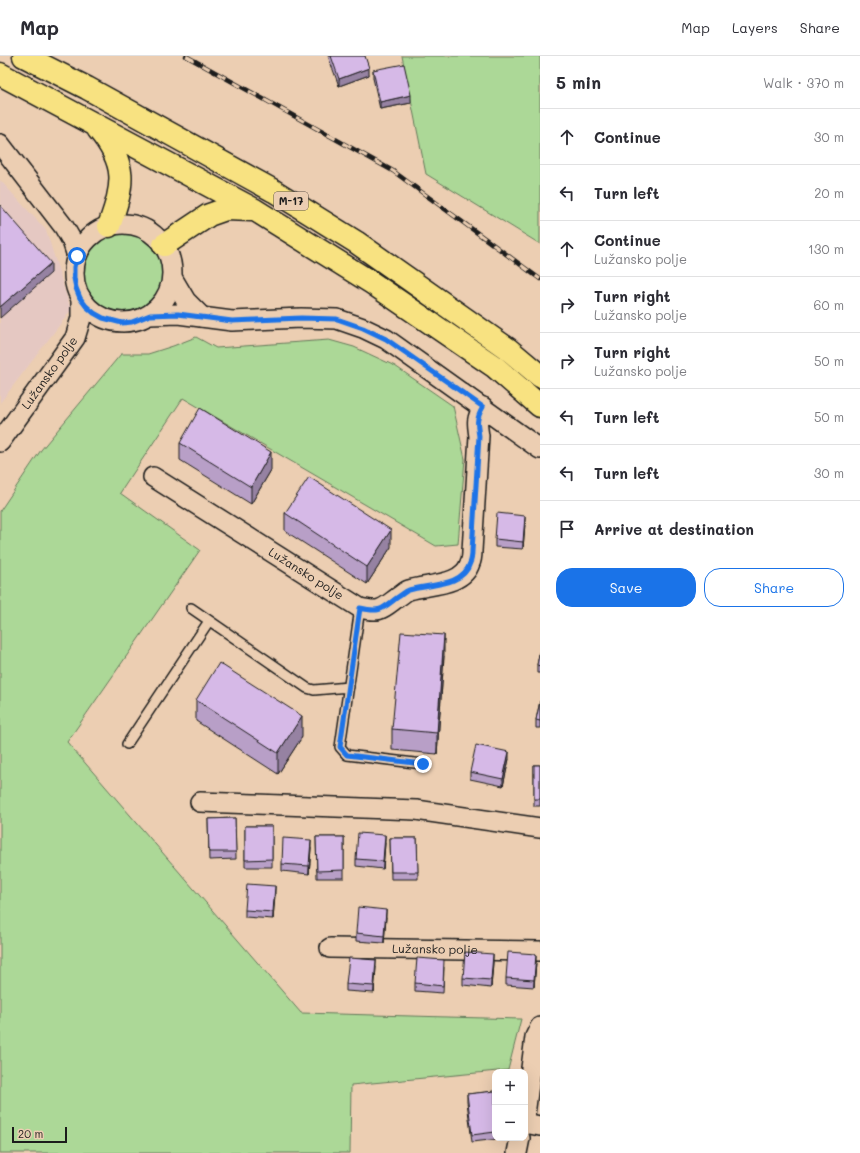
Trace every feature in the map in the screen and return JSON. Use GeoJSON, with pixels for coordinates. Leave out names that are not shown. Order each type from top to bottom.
{"type":"FeatureCollection","features":[{"type":"Feature","properties":{"kind":"highway","name":"M-17"},"geometry":{"type":"LineString","coordinates":[[24,56],[87,88],[274,190],[362,247],[508,349],[540,376]]}},
{"type":"Feature","properties":{"kind":"highway","name":"M-17"},"geometry":{"type":"LineString","coordinates":[[0,74],[255,210],[372,283],[495,367],[540,406]]}},
{"type":"Feature","properties":{"kind":"highway"},"geometry":{"type":"LineString","coordinates":[[95,125],[110,143],[119,161],[121,178],[118,201],[101,230]]}},
{"type":"Feature","properties":{"kind":"highway"},"geometry":{"type":"LineString","coordinates":[[164,245],[209,215],[226,209],[255,210]]}},
{"type":"Feature","properties":{"kind":"street"},"geometry":{"type":"LineString","coordinates":[[0,144],[64,227],[72,241],[77,256]]}},
{"type":"Feature","properties":{"kind":"street"},"geometry":{"type":"LineString","coordinates":[[64,227],[80,232],[101,230],[121,224],[134,225],[145,229],[156,236],[164,245],[170,256],[173,267],[170,290],[166,300],[150,315],[132,322],[112,321],[94,313],[80,298],[74,278],[74,267],[77,256],[84,244],[101,230]]}},
{"type":"Feature","properties":{"kind":"street"},"geometry":{"type":"LineString","coordinates":[[172,279],[186,301],[202,317]]}},
{"type":"Feature","properties":{"kind":"street","name":"Lužansko polje"},"geometry":{"type":"LineString","coordinates":[[0,442],[75,338],[82,318],[80,298]]}},
{"type":"Feature","properties":{"kind":"street"},"geometry":{"type":"LineString","coordinates":[[150,315],[178,314],[232,321],[301,318],[337,319],[363,328],[386,339],[540,449]]}},
{"type":"Feature","properties":{"kind":"street"},"geometry":{"type":"LineString","coordinates":[[75,338],[93,326],[112,321]]}},
{"type":"Feature","properties":{"kind":"street","name":"Lužansko polje"},"geometry":{"type":"LineString","coordinates":[[154,477],[360,608],[372,611],[382,609],[408,590],[457,579],[466,571],[470,564],[479,436],[477,422],[478,416],[483,407]]}},
{"type":"Feature","properties":{"kind":"street"},"geometry":{"type":"LineString","coordinates":[[200,802],[416,810],[540,828]]}},
{"type":"Feature","properties":{"kind":"street","name":"Lužansko polje"},"geometry":{"type":"LineString","coordinates":[[330,948],[540,951]]}},
{"type":"Feature","properties":{"kind":"street"},"geometry":{"type":"LineString","coordinates":[[526,1105],[535,1037],[540,1027]]}},
{"type":"Feature","properties":{"kind":"street"},"geometry":{"type":"LineString","coordinates":[[528,1124],[540,1126]]}},
{"type":"Feature","properties":{"kind":"street"},"geometry":{"type":"LineString","coordinates":[[517,1153],[519,1141]]}},
{"type":"Feature","properties":{"kind":"lane"},"geometry":{"type":"LineString","coordinates":[[191,608],[307,688],[314,690],[349,687]]}},
{"type":"Feature","properties":{"kind":"lane"},"geometry":{"type":"LineString","coordinates":[[360,608],[340,747],[347,755],[423,764]]}},
{"type":"Feature","properties":{"kind":"lane"},"geometry":{"type":"LineString","coordinates":[[127,744],[209,621]]}},
{"type":"Feature","properties":{"kind":"shaded area"},"geometry":{"type":"Polygon","coordinates":[[[0,180],[46,230],[71,310],[0,403],[0,180]]]}},
{"type":"Feature","properties":{"kind":"green space"},"geometry":{"type":"Polygon","coordinates":[[[402,56],[540,56],[540,244],[426,174],[402,56]]]}},
{"type":"Feature","properties":{"kind":"green space"},"geometry":{"type":"Polygon","coordinates":[[[123,234],[139,237],[152,246],[161,259],[164,275],[161,291],[152,304],[139,313],[123,316],[107,313],[94,304],[85,291],[82,275],[85,259],[94,246],[107,237],[123,234]]]}},
{"type":"Feature","properties":{"kind":"green space"},"geometry":{"type":"Polygon","coordinates":[[[196,337],[216,348],[329,340],[354,347],[395,366],[453,406],[465,459],[458,544],[436,546],[183,398],[120,493],[200,550],[67,742],[301,1013],[521,1019],[508,1069],[492,1069],[492,1072],[351,1085],[350,1153],[0,1153],[0,511],[41,450],[121,354],[148,354],[196,337]]]}},
{"type":"Feature","properties":{"kind":"building"},"geometry":{"type":"Polygon","coordinates":[[[331,56],[365,56],[369,68],[339,79],[331,56]]]}},
{"type":"Feature","properties":{"kind":"building"},"geometry":{"type":"Polygon","coordinates":[[[404,64],[411,95],[380,102],[373,70],[404,64]]]}},
{"type":"Feature","properties":{"kind":"building"},"geometry":{"type":"Polygon","coordinates":[[[0,205],[51,263],[0,307],[0,205]]]}},
{"type":"Feature","properties":{"kind":"building"},"geometry":{"type":"Polygon","coordinates":[[[200,408],[271,452],[251,487],[180,443],[200,408]]]}},
{"type":"Feature","properties":{"kind":"building"},"geometry":{"type":"Polygon","coordinates":[[[309,477],[391,530],[367,567],[285,513],[309,477]]]}},
{"type":"Feature","properties":{"kind":"building"},"geometry":{"type":"Polygon","coordinates":[[[497,513],[525,516],[523,542],[495,539],[497,513]]]}},
{"type":"Feature","properties":{"kind":"building"},"geometry":{"type":"Polygon","coordinates":[[[401,632],[444,635],[437,733],[392,729],[401,632]]]}},
{"type":"Feature","properties":{"kind":"building"},"geometry":{"type":"Polygon","coordinates":[[[540,649],[540,666],[537,665],[540,649]]]}},
{"type":"Feature","properties":{"kind":"building"},"geometry":{"type":"Polygon","coordinates":[[[219,663],[302,716],[278,753],[196,700],[219,663]]]}},
{"type":"Feature","properties":{"kind":"building"},"geometry":{"type":"Polygon","coordinates":[[[540,701],[540,721],[536,720],[540,701]]]}},
{"type":"Feature","properties":{"kind":"building"},"geometry":{"type":"Polygon","coordinates":[[[476,745],[509,752],[503,779],[470,772],[476,745]]]}},
{"type":"Feature","properties":{"kind":"building"},"geometry":{"type":"Polygon","coordinates":[[[534,765],[540,765],[540,799],[534,799],[534,765]]]}},
{"type":"Feature","properties":{"kind":"building"},"geometry":{"type":"Polygon","coordinates":[[[235,818],[236,852],[209,852],[208,819],[235,818]]]}},
{"type":"Feature","properties":{"kind":"building"},"geometry":{"type":"Polygon","coordinates":[[[245,826],[272,826],[272,859],[245,860],[245,826]]]}},
{"type":"Feature","properties":{"kind":"building"},"geometry":{"type":"Polygon","coordinates":[[[358,833],[385,835],[383,861],[356,859],[358,833]]]}},
{"type":"Feature","properties":{"kind":"building"},"geometry":{"type":"Polygon","coordinates":[[[316,837],[344,837],[344,870],[317,871],[316,837]]]}},
{"type":"Feature","properties":{"kind":"building"},"geometry":{"type":"Polygon","coordinates":[[[283,838],[311,840],[309,866],[282,864],[283,838]]]}},
{"type":"Feature","properties":{"kind":"building"},"geometry":{"type":"Polygon","coordinates":[[[390,838],[417,838],[418,872],[391,872],[390,838]]]}},
{"type":"Feature","properties":{"kind":"building"},"geometry":{"type":"Polygon","coordinates":[[[247,884],[275,886],[273,912],[245,910],[247,884]]]}},
{"type":"Feature","properties":{"kind":"building"},"geometry":{"type":"Polygon","coordinates":[[[358,907],[386,910],[384,936],[356,933],[358,907]]]}},
{"type":"Feature","properties":{"kind":"building"},"geometry":{"type":"Polygon","coordinates":[[[465,952],[493,954],[491,980],[463,978],[465,952]]]}},
{"type":"Feature","properties":{"kind":"building"},"geometry":{"type":"Polygon","coordinates":[[[508,952],[536,954],[534,980],[506,978],[508,952]]]}},
{"type":"Feature","properties":{"kind":"building"},"geometry":{"type":"Polygon","coordinates":[[[349,958],[376,960],[374,986],[346,984],[349,958]]]}},
{"type":"Feature","properties":{"kind":"building"},"geometry":{"type":"Polygon","coordinates":[[[417,958],[444,960],[443,986],[415,983],[417,958]]]}},
{"type":"Feature","properties":{"kind":"building"},"geometry":{"type":"Polygon","coordinates":[[[492,1091],[492,1132],[472,1135],[467,1094],[492,1091]]]}},
{"type":"Feature","properties":{"kind":"railway"},"geometry":{"type":"LineString","coordinates":[[186,56],[393,171],[540,279]]}},
{"type":"Feature","properties":{"kind":"route"},"geometry":{"type":"LineString","coordinates":[[77,256],[74,267],[74,278],[80,298],[94,313],[103,318],[122,323],[132,322],[150,315],[178,314],[232,321],[301,318],[337,319],[363,328],[386,339],[483,407],[478,416],[477,422],[479,436],[472,551],[470,564],[466,571],[457,579],[408,590],[382,609],[372,611],[360,608],[340,747],[347,755],[423,764]]}}]}
